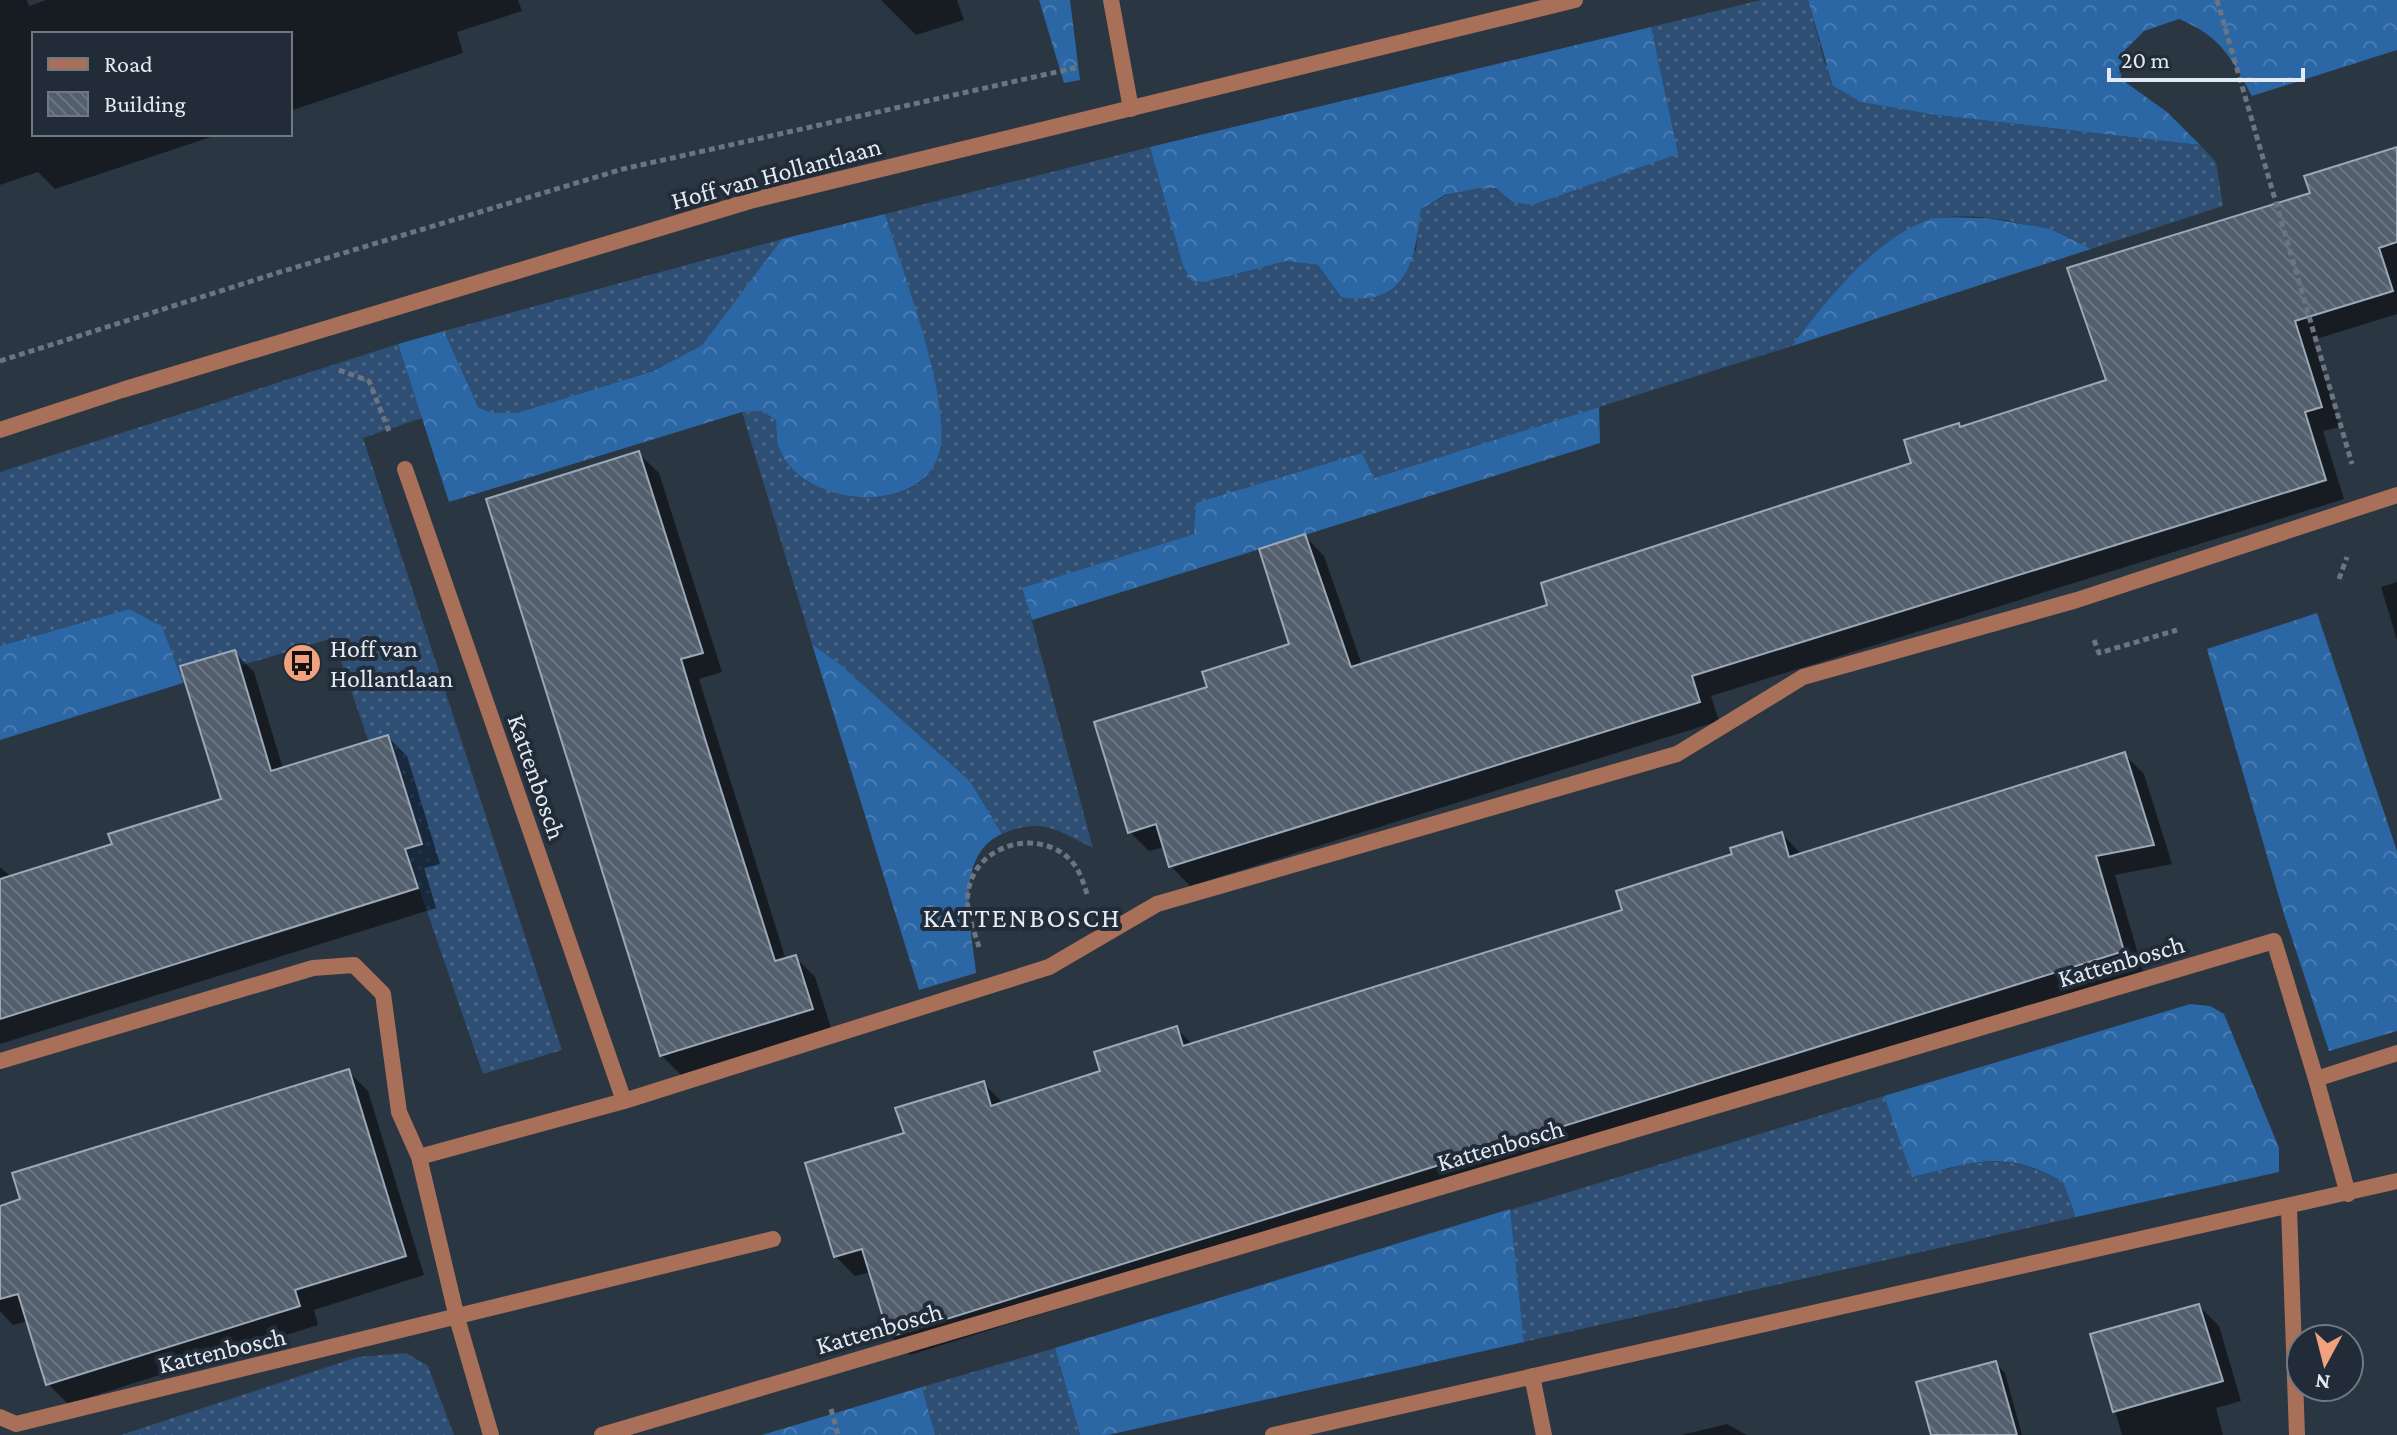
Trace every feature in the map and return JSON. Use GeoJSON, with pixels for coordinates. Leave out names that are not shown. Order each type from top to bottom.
{"type":"FeatureCollection","features":[{"type":"Feature","properties":{"kind":"street"},"geometry":{"type":"LineString","coordinates":[[1111,0],[1131,109]]}},
{"type":"Feature","properties":{"kind":"street","name":"Hoff van Hollantlaan"},"geometry":{"type":"LineString","coordinates":[[0,430],[750,201],[1575,0]]}},
{"type":"Feature","properties":{"kind":"street","name":"Kattenbosch"},"geometry":{"type":"LineString","coordinates":[[405,469],[624,1101]]}},
{"type":"Feature","properties":{"kind":"street"},"geometry":{"type":"LineString","coordinates":[[419,1157],[624,1101],[1049,967],[1157,904],[1677,754],[1803,677],[2077,600],[2397,495]]}},
{"type":"Feature","properties":{"kind":"street","name":"Kattenbosch"},"geometry":{"type":"LineString","coordinates":[[602,1435],[2274,941],[2348,1194]]}},
{"type":"Feature","properties":{"kind":"street"},"geometry":{"type":"LineString","coordinates":[[0,1061],[313,968],[354,965],[383,994],[399,1112],[419,1157],[457,1318],[491,1435]]}},
{"type":"Feature","properties":{"kind":"street"},"geometry":{"type":"LineString","coordinates":[[2316,1079],[2397,1053]]}},
{"type":"Feature","properties":{"kind":"street"},"geometry":{"type":"LineString","coordinates":[[1273,1435],[2289,1208],[2397,1181]]}},
{"type":"Feature","properties":{"kind":"street"},"geometry":{"type":"LineString","coordinates":[[2289,1208],[2297,1435]]}},
{"type":"Feature","properties":{"kind":"street","name":"Kattenbosch"},"geometry":{"type":"LineString","coordinates":[[0,1417],[16,1424],[773,1239]]}},
{"type":"Feature","properties":{"kind":"street"},"geometry":{"type":"LineString","coordinates":[[1532,1376],[1544,1435]]}},
{"type":"Feature","properties":{"kind":"path"},"geometry":{"type":"LineString","coordinates":[[2217,0],[2364,506],[2339,579]]}},
{"type":"Feature","properties":{"kind":"path"},"geometry":{"type":"LineString","coordinates":[[0,361],[277,273],[623,169],[1120,57]]}},
{"type":"Feature","properties":{"kind":"path"},"geometry":{"type":"LineString","coordinates":[[273,345],[369,381],[405,469]]}},
{"type":"Feature","properties":{"kind":"path"},"geometry":{"type":"LineString","coordinates":[[992,986],[968,911],[968,892],[979,866],[1001,848],[1020,842],[1039,843],[1072,862],[1082,878],[1101,937]]}},
{"type":"Feature","properties":{"kind":"shaded area"},"geometry":{"type":"Polygon","coordinates":[[[1761,0],[1808,0],[1825,64],[1937,115],[2200,145],[2216,162],[2223,206],[2091,249],[2032,226],[2010,221],[1967,216],[1922,222],[1855,275],[1792,346],[1374,478],[1362,453],[1195,534],[1023,588],[1093,848],[1059,831],[1039,826],[1002,834],[970,781],[841,665],[812,644],[742,412],[762,411],[776,420],[780,451],[820,481],[844,493],[875,497],[903,492],[930,471],[940,445],[937,395],[922,330],[885,214],[1150,147],[1183,266],[1205,282],[1286,261],[1318,265],[1341,297],[1416,250],[1421,209],[1448,195],[1479,186],[1497,189],[1512,202],[1677,154],[1651,27],[1761,0]]]}},
{"type":"Feature","properties":{"kind":"shaded area"},"geometry":{"type":"Polygon","coordinates":[[[782,239],[702,345],[652,371],[517,413],[492,413],[478,407],[444,331],[782,239]]]}},
{"type":"Feature","properties":{"kind":"shaded area"},"geometry":{"type":"Polygon","coordinates":[[[398,344],[422,418],[363,438],[562,1050],[483,1074],[333,638],[183,683],[162,626],[129,609],[0,646],[0,472],[398,344]]]}},
{"type":"Feature","properties":{"kind":"shaded area"},"geometry":{"type":"Polygon","coordinates":[[[1884,1096],[1912,1177],[1988,1162],[2023,1165],[2063,1182],[2076,1217],[1524,1342],[1510,1210],[1884,1096]]]}},
{"type":"Feature","properties":{"kind":"shaded area"},"geometry":{"type":"Polygon","coordinates":[[[1055,1348],[1080,1435],[935,1435],[922,1387],[1055,1348]]]}},
{"type":"Feature","properties":{"kind":"shaded area"},"geometry":{"type":"Polygon","coordinates":[[[406,1353],[428,1366],[454,1435],[121,1435],[358,1357],[406,1353]]]}},
{"type":"Feature","properties":{"kind":"green space"},"geometry":{"type":"Polygon","coordinates":[[[1039,0],[1070,0],[1080,80],[1064,83],[1039,0]]]}},
{"type":"Feature","properties":{"kind":"green space"},"geometry":{"type":"Polygon","coordinates":[[[1808,0],[2397,0],[2397,50],[2252,96],[2224,50],[2206,33],[2179,19],[2144,31],[2122,53],[2121,79],[2167,112],[2200,145],[1937,115],[1861,102],[1833,86],[1808,0]]]}},
{"type":"Feature","properties":{"kind":"green space"},"geometry":{"type":"Polygon","coordinates":[[[1651,27],[1678,154],[1532,205],[1512,202],[1496,188],[1445,195],[1421,209],[1415,246],[1404,276],[1394,287],[1380,295],[1341,297],[1318,265],[1286,261],[1205,282],[1192,281],[1183,266],[1150,147],[1651,27]]]}},
{"type":"Feature","properties":{"kind":"green space"},"geometry":{"type":"Polygon","coordinates":[[[885,214],[922,328],[941,420],[941,443],[933,468],[916,484],[893,494],[866,497],[839,494],[814,484],[793,470],[780,450],[776,420],[762,411],[742,412],[449,502],[398,344],[444,331],[478,407],[492,413],[517,413],[653,371],[702,345],[782,239],[885,214]]]}},
{"type":"Feature","properties":{"kind":"green space"},"geometry":{"type":"Polygon","coordinates":[[[1987,218],[2050,229],[2091,249],[1792,346],[1849,277],[1901,233],[1927,220],[1987,218]]]}},
{"type":"Feature","properties":{"kind":"green space"},"geometry":{"type":"Polygon","coordinates":[[[1599,407],[1600,443],[1032,620],[1022,588],[1194,534],[1196,503],[1362,453],[1374,478],[1599,407]]]}},
{"type":"Feature","properties":{"kind":"green space"},"geometry":{"type":"Polygon","coordinates":[[[129,609],[162,626],[183,683],[0,740],[0,646],[129,609]]]}},
{"type":"Feature","properties":{"kind":"green space"},"geometry":{"type":"Polygon","coordinates":[[[2317,613],[2397,851],[2397,1031],[2329,1051],[2283,911],[2207,649],[2317,613]]]}},
{"type":"Feature","properties":{"kind":"green space"},"geometry":{"type":"Polygon","coordinates":[[[812,644],[841,665],[970,781],[1002,834],[986,845],[976,859],[971,877],[969,916],[976,973],[919,990],[812,644]]]}},
{"type":"Feature","properties":{"kind":"green space"},"geometry":{"type":"Polygon","coordinates":[[[2190,1004],[2210,1006],[2224,1014],[2279,1148],[2279,1172],[2076,1217],[2063,1182],[2023,1165],[1971,1163],[1912,1177],[1884,1096],[2190,1004]]]}},
{"type":"Feature","properties":{"kind":"green space"},"geometry":{"type":"Polygon","coordinates":[[[1510,1209],[1524,1342],[1108,1435],[1080,1435],[1055,1348],[1510,1209]]]}},
{"type":"Feature","properties":{"kind":"green space"},"geometry":{"type":"Polygon","coordinates":[[[922,1387],[935,1435],[762,1435],[922,1387]]]}},
{"type":"Feature","properties":{"kind":"building"},"geometry":{"type":"Polygon","coordinates":[[[2397,147],[2397,242],[2379,248],[2393,291],[2295,321],[2322,407],[2305,412],[2326,480],[1692,676],[1700,702],[1169,867],[1156,824],[1128,833],[1094,722],[1207,687],[1202,672],[1289,644],[1259,549],[1305,534],[1351,667],[1547,605],[1541,583],[1911,463],[1904,440],[1959,423],[1960,427],[2106,380],[2067,268],[2310,193],[2304,176],[2397,147]]]}},
{"type":"Feature","properties":{"kind":"building"},"geometry":{"type":"Polygon","coordinates":[[[639,451],[703,653],[681,659],[705,739],[775,961],[796,955],[813,1009],[660,1056],[486,499],[639,451]]]}},
{"type":"Feature","properties":{"kind":"building"},"geometry":{"type":"Polygon","coordinates":[[[235,650],[271,771],[388,735],[422,844],[405,849],[418,888],[0,1019],[0,879],[112,844],[108,834],[221,799],[180,666],[235,650]]]}},
{"type":"Feature","properties":{"kind":"building"},"geometry":{"type":"Polygon","coordinates":[[[2125,752],[2154,845],[2096,856],[2124,951],[889,1337],[862,1249],[834,1257],[805,1163],[904,1133],[895,1108],[984,1081],[991,1106],[1100,1071],[1094,1052],[1177,1026],[1183,1046],[1622,910],[1616,891],[1732,854],[1730,848],[1782,832],[1789,857],[2125,752]]]}},
{"type":"Feature","properties":{"kind":"building"},"geometry":{"type":"Polygon","coordinates":[[[349,1069],[406,1256],[295,1290],[300,1306],[46,1385],[18,1294],[0,1299],[0,1206],[20,1199],[12,1173],[349,1069]]]}},
{"type":"Feature","properties":{"kind":"building"},"geometry":{"type":"Polygon","coordinates":[[[2199,1304],[2223,1381],[2113,1412],[2090,1334],[2199,1304]]]}},
{"type":"Feature","properties":{"kind":"building"},"geometry":{"type":"Polygon","coordinates":[[[1996,1361],[2017,1435],[1931,1435],[1916,1382],[1996,1361]]]}},
{"type":"Feature","properties":{"kind":"place","name":"Hoff van Hollantlaan"},"geometry":{"type":"Point","coordinates":[302,663]}},
{"type":"Feature","properties":{"kind":"district","name":"KATTENBOSCH"},"geometry":{"type":"Point","coordinates":[1022,917]}}]}
